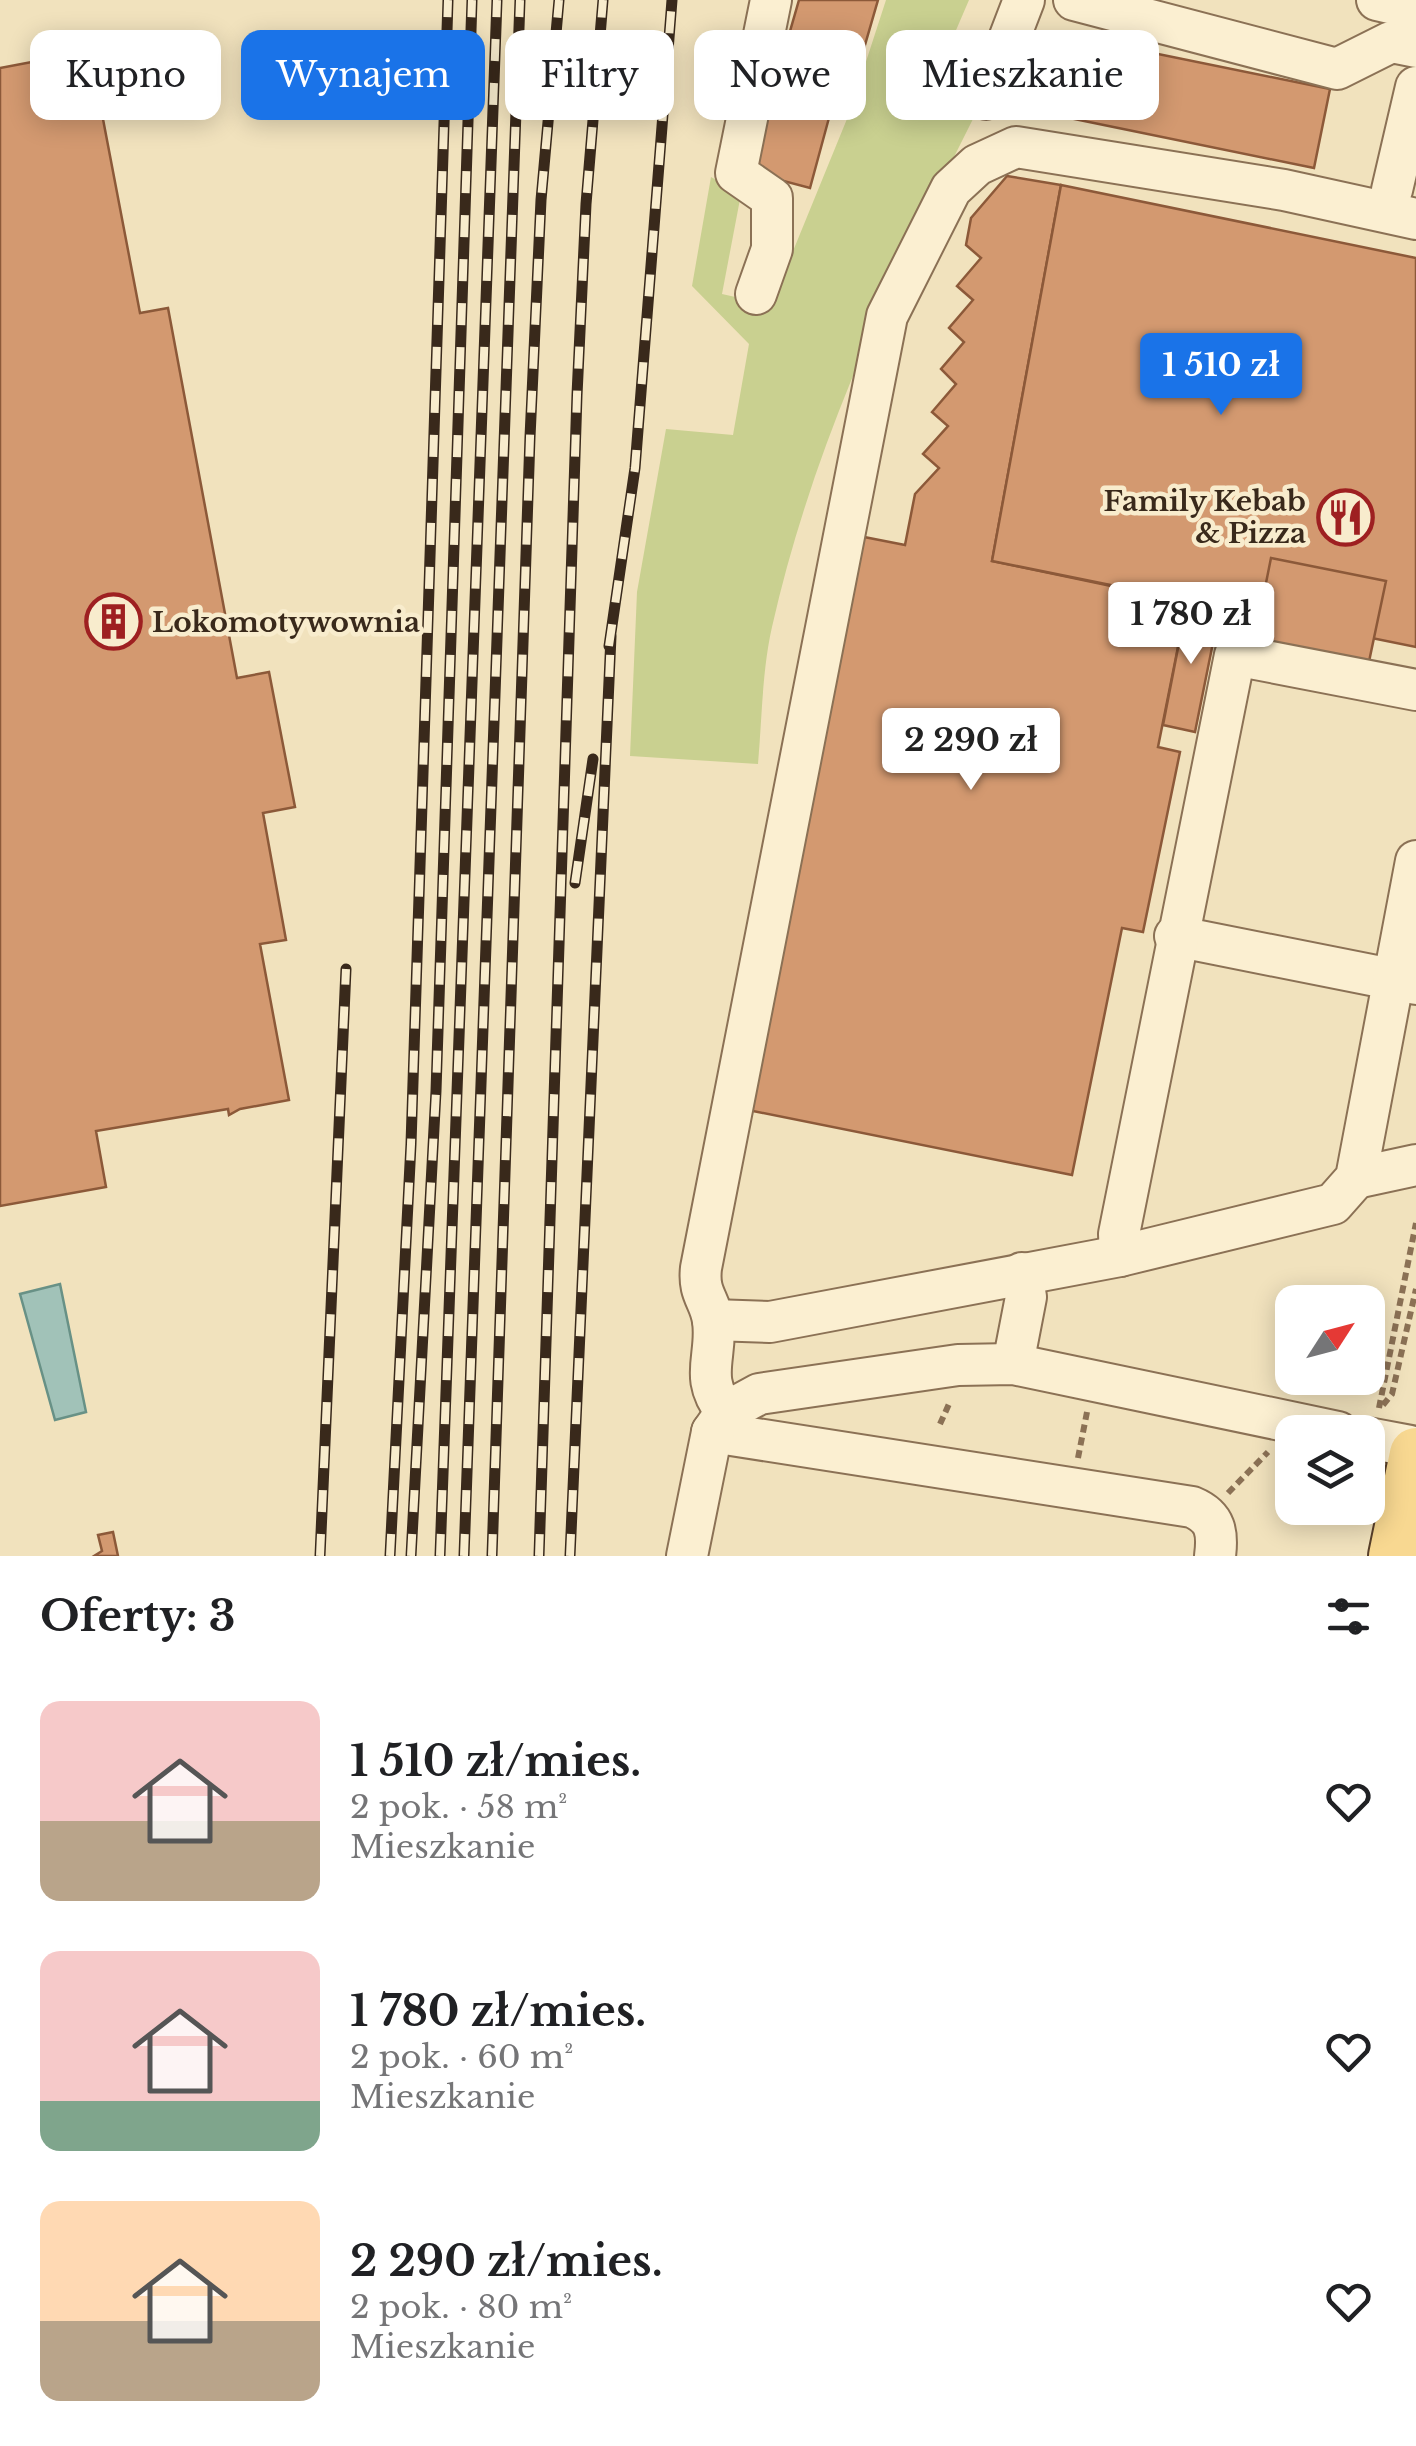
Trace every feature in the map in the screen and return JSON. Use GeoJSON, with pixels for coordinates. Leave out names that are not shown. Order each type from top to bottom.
{"type":"FeatureCollection","features":[{"type":"Feature","properties":{"kind":"main road"},"geometry":{"type":"LineString","coordinates":[[1404,1525],[1416,1450]]}},
{"type":"Feature","properties":{"kind":"lane"},"geometry":{"type":"LineString","coordinates":[[756,294],[772,249],[772,198],[736,174],[771,0]]}},
{"type":"Feature","properties":{"kind":"lane"},"geometry":{"type":"LineString","coordinates":[[1012,30],[1024,0]]}},
{"type":"Feature","properties":{"kind":"lane"},"geometry":{"type":"LineString","coordinates":[[1074,0],[1338,68],[1391,42],[1416,46]]}},
{"type":"Feature","properties":{"kind":"lane"},"geometry":{"type":"LineString","coordinates":[[1376,0],[1416,8]]}},
{"type":"Feature","properties":{"kind":"lane"},"geometry":{"type":"LineString","coordinates":[[687,1556],[719,1422],[710,1378],[713,1320],[698,1289],[701,1268],[887,316],[951,189],[977,165],[1016,147],[1284,190],[1404,204],[1416,87]]}},
{"type":"Feature","properties":{"kind":"lane"},"geometry":{"type":"LineString","coordinates":[[1120,1256],[1120,1234],[1175,936],[1235,655],[1416,690]]}},
{"type":"Feature","properties":{"kind":"lane"},"geometry":{"type":"LineString","coordinates":[[713,1320],[770,1322],[1120,1256],[1333,1204],[1356,1178],[1404,981],[1416,861]]}},
{"type":"Feature","properties":{"kind":"lane"},"geometry":{"type":"LineString","coordinates":[[1175,936],[1404,981]]}},
{"type":"Feature","properties":{"kind":"lane"},"geometry":{"type":"LineString","coordinates":[[1356,1178],[1416,1165]]}},
{"type":"Feature","properties":{"kind":"lane"},"geometry":{"type":"LineString","coordinates":[[1013,1364],[1026,1298],[1022,1273]]}},
{"type":"Feature","properties":{"kind":"lane"},"geometry":{"type":"LineString","coordinates":[[719,1422],[759,1394],[958,1364],[1013,1364],[1275,1419]]}},
{"type":"Feature","properties":{"kind":"lane"},"geometry":{"type":"LineString","coordinates":[[719,1422],[1202,1510],[1216,1529],[1214,1556]]}},
{"type":"Feature","properties":{"kind":"lane"},"geometry":{"type":"LineString","coordinates":[[1385,1431],[1416,1450]]}},
{"type":"Feature","properties":{"kind":"path"},"geometry":{"type":"LineString","coordinates":[[1375,1415],[1416,1222]]}},
{"type":"Feature","properties":{"kind":"path"},"geometry":{"type":"LineString","coordinates":[[1379,1415],[1392,1394],[1416,1289]]}},
{"type":"Feature","properties":{"kind":"path"},"geometry":{"type":"LineString","coordinates":[[1072,1489],[1088,1406]]}},
{"type":"Feature","properties":{"kind":"path"},"geometry":{"type":"LineString","coordinates":[[1218,1504],[1269,1451]]}},
{"type":"Feature","properties":{"kind":"green space"},"geometry":{"type":"Polygon","coordinates":[[[886,0],[969,0],[956,30],[886,30],[886,120],[973,120],[884,305],[809,494],[769,644],[758,764],[630,756],[637,592],[666,429],[733,435],[749,344],[692,286],[711,177],[741,194],[722,294],[771,305],[847,120],[866,120],[866,62],[886,0]]]}},
{"type":"Feature","properties":{"kind":"water"},"geometry":{"type":"Polygon","coordinates":[[[60,1284],[86,1412],[55,1420],[20,1294],[60,1284]]]}},
{"type":"Feature","properties":{"kind":"building"},"geometry":{"type":"Polygon","coordinates":[[[799,0],[878,0],[866,41],[866,30],[790,30],[799,0]]]}},
{"type":"Feature","properties":{"kind":"building"},"geometry":{"type":"Polygon","coordinates":[[[1159,54],[1330,89],[1314,168],[1079,120],[1159,120],[1159,54]]]}},
{"type":"Feature","properties":{"kind":"building","name":"Lokomotywownia"},"geometry":{"type":"Polygon","coordinates":[[[30,62],[30,120],[103,120],[140,313],[168,308],[237,678],[269,672],[295,807],[263,813],[286,940],[260,944],[289,1100],[240,1109],[229,1115],[228,1109],[96,1131],[106,1187],[0,1206],[0,68],[30,62]]]}},
{"type":"Feature","properties":{"kind":"building"},"geometry":{"type":"Polygon","coordinates":[[[765,120],[828,120],[810,188],[750,172],[765,120]]]}},
{"type":"Feature","properties":{"kind":"building"},"geometry":{"type":"Polygon","coordinates":[[[1007,176],[1061,185],[992,561],[1187,602],[1158,747],[1180,752],[1143,932],[1122,928],[1072,1175],[743,1109],[859,536],[905,545],[915,494],[939,468],[923,454],[948,426],[932,412],[956,384],[941,369],[964,342],[949,328],[973,300],[957,286],[981,258],[966,245],[971,218],[1007,176]]]}},
{"type":"Feature","properties":{"kind":"building"},"geometry":{"type":"Polygon","coordinates":[[[1061,185],[1416,258],[1416,647],[992,561],[1061,185]]]}},
{"type":"Feature","properties":{"kind":"building"},"geometry":{"type":"Polygon","coordinates":[[[1271,558],[1386,581],[1367,671],[1253,648],[1271,558]]]}},
{"type":"Feature","properties":{"kind":"building"},"geometry":{"type":"Polygon","coordinates":[[[1187,602],[1220,608],[1195,732],[1163,725],[1187,602]]]}},
{"type":"Feature","properties":{"kind":"building"},"geometry":{"type":"Polygon","coordinates":[[[113,1532],[118,1556],[94,1556],[102,1551],[98,1535],[113,1532]]]}},
{"type":"Feature","properties":{"kind":"railway"},"geometry":{"type":"LineString","coordinates":[[390,1556],[411,1144],[448,0]]}},
{"type":"Feature","properties":{"kind":"railway"},"geometry":{"type":"LineString","coordinates":[[411,1556],[436,1091],[472,0]]}},
{"type":"Feature","properties":{"kind":"railway"},"geometry":{"type":"LineString","coordinates":[[440,1556],[497,0]]}},
{"type":"Feature","properties":{"kind":"railway"},"geometry":{"type":"LineString","coordinates":[[464,1556],[520,0]]}},
{"type":"Feature","properties":{"kind":"railway"},"geometry":{"type":"LineString","coordinates":[[492,1556],[530,437],[541,200],[559,0]]}},
{"type":"Feature","properties":{"kind":"railway"},"geometry":{"type":"LineString","coordinates":[[539,1556],[577,395],[586,204],[603,0]]}},
{"type":"Feature","properties":{"kind":"railway"},"geometry":{"type":"LineString","coordinates":[[609,646],[635,468],[672,0]]}},
{"type":"Feature","properties":{"kind":"railway"},"geometry":{"type":"LineString","coordinates":[[570,1556],[611,636]]}},
{"type":"Feature","properties":{"kind":"railway"},"geometry":{"type":"LineString","coordinates":[[575,883],[593,759]]}},
{"type":"Feature","properties":{"kind":"railway"},"geometry":{"type":"LineString","coordinates":[[320,1556],[346,969]]}},
{"type":"Feature","properties":{"kind":"place","name":"Family Kebab & Pizza"},"geometry":{"type":"Point","coordinates":[1345,517]}},
{"type":"Feature","properties":{"kind":"place","name":"Lokomotywownia"},"geometry":{"type":"Point","coordinates":[113,622]}}]}
